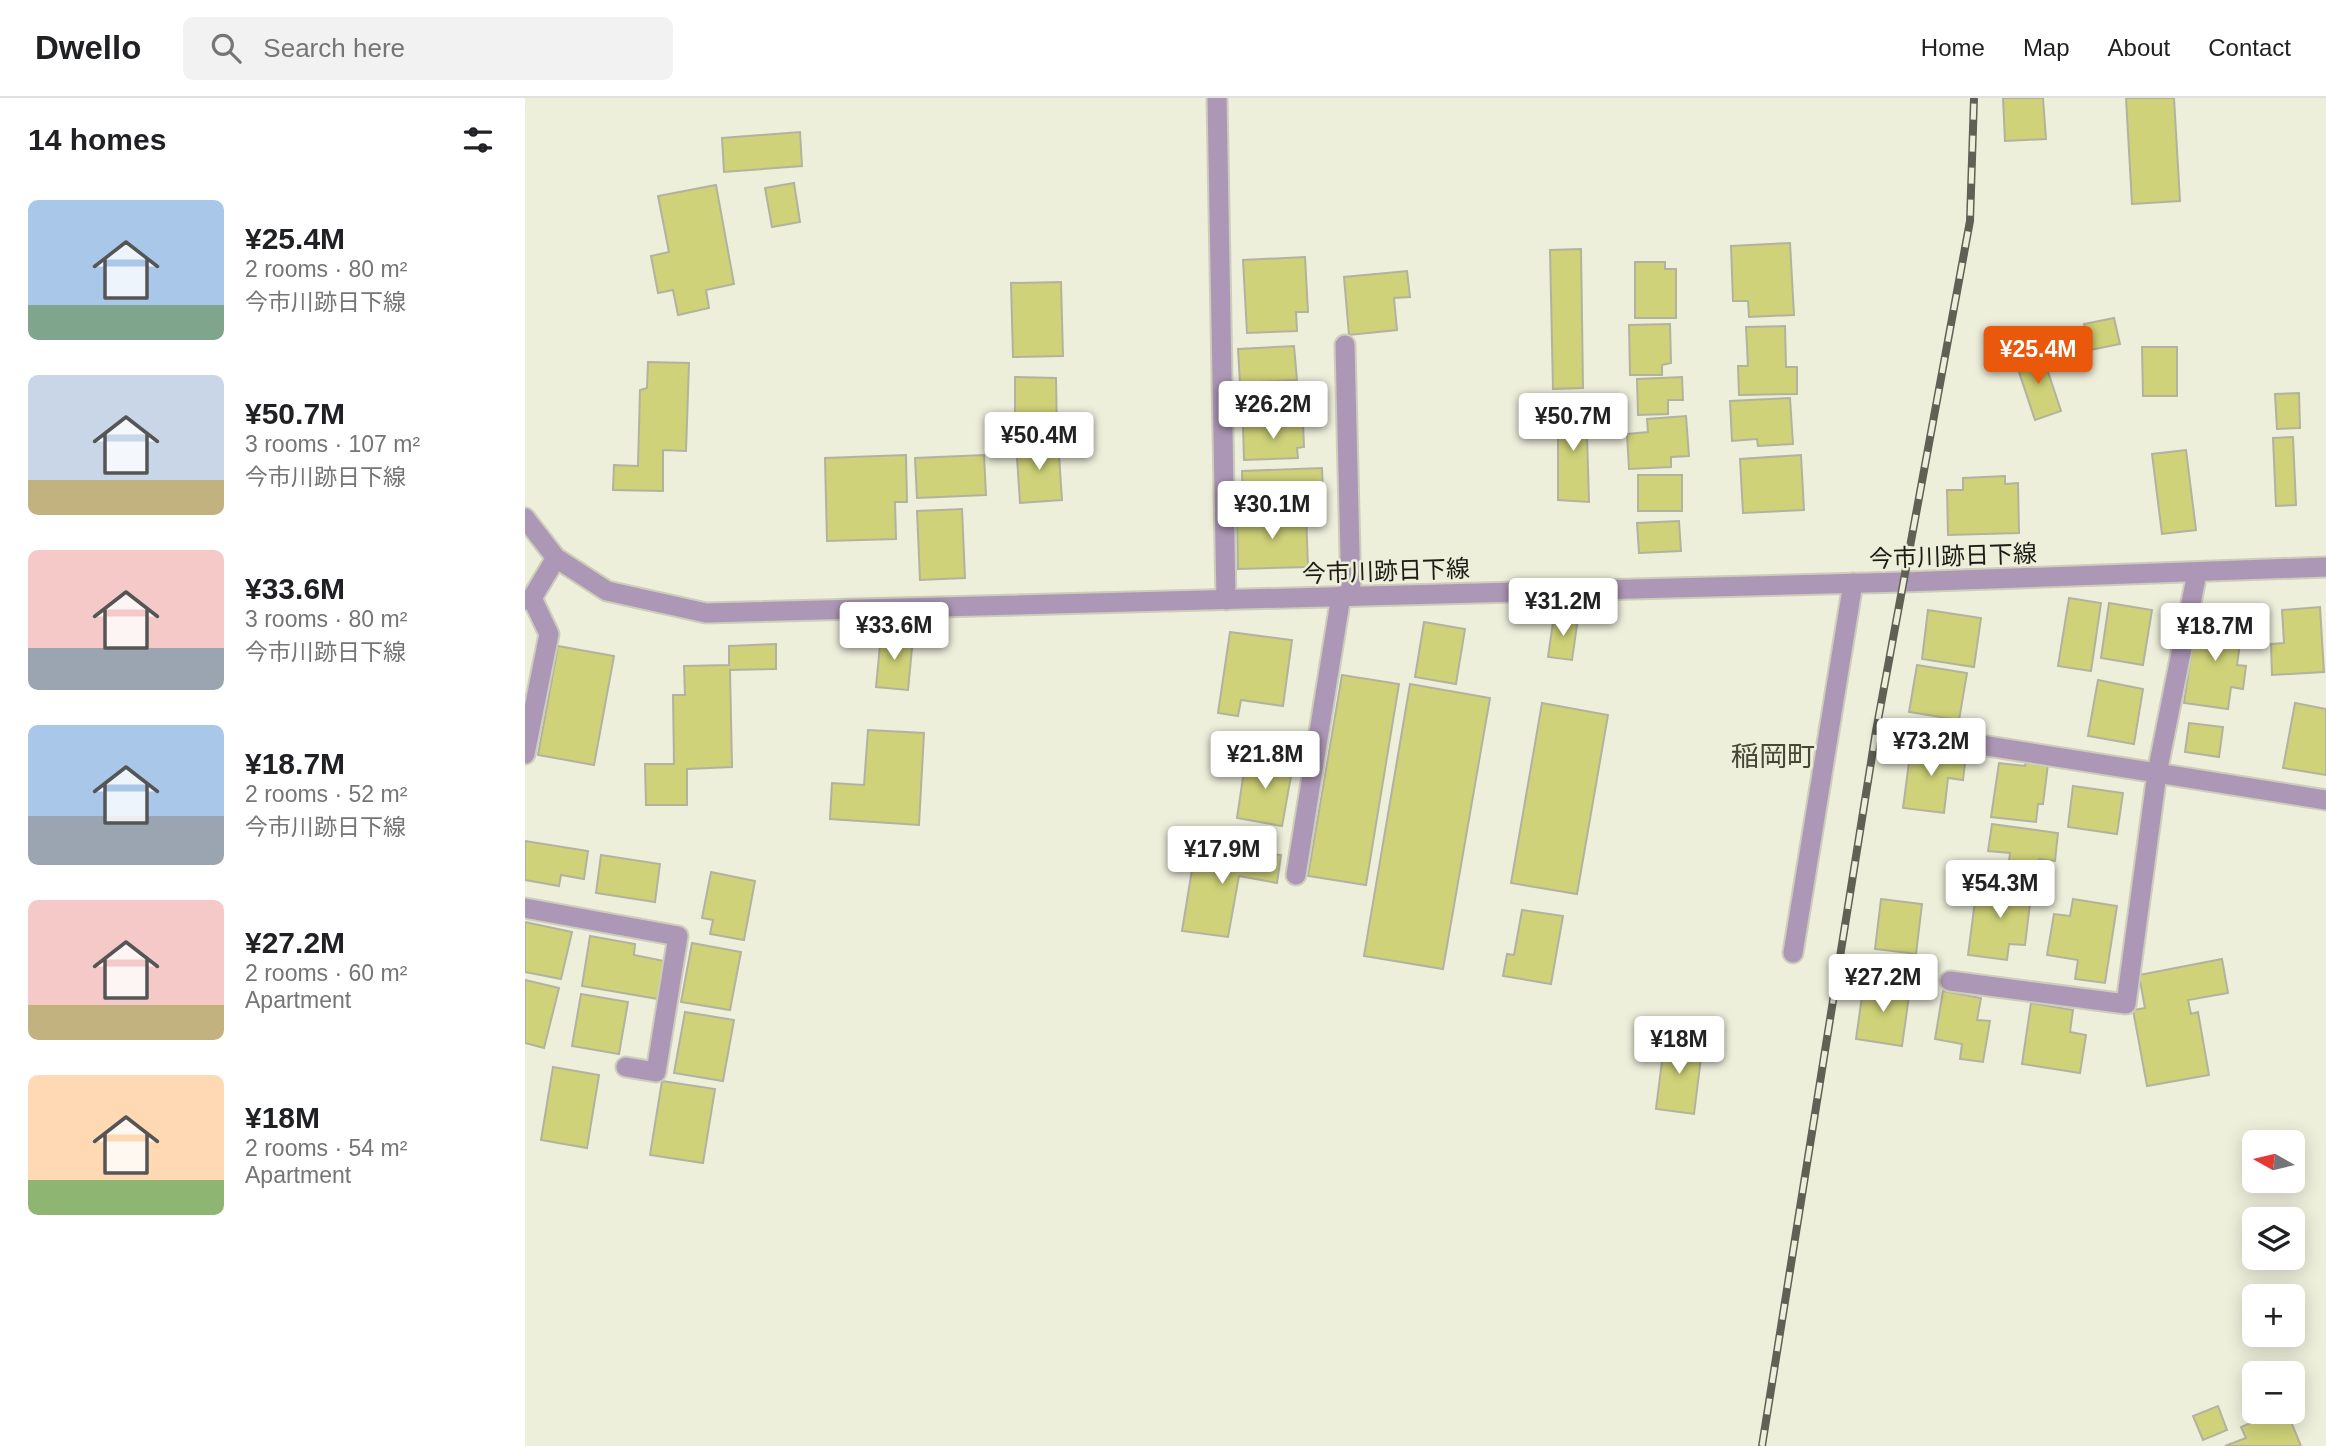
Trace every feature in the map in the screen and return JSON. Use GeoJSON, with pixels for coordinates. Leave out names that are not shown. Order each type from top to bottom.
{"type":"FeatureCollection","features":[{"type":"Feature","properties":{"kind":"street"},"geometry":{"type":"LineString","coordinates":[[1217,98],[1226,600]]}},
{"type":"Feature","properties":{"kind":"street"},"geometry":{"type":"LineString","coordinates":[[1296,875],[1346,596],[1345,345]]}},
{"type":"Feature","properties":{"kind":"street","name":"今市川跡日下線"},"geometry":{"type":"LineString","coordinates":[[525,519],[556,558],[607,591],[706,613],[1853,583],[2326,567]]}},
{"type":"Feature","properties":{"kind":"street"},"geometry":{"type":"LineString","coordinates":[[525,754],[549,634],[528,599],[556,558]]}},
{"type":"Feature","properties":{"kind":"street"},"geometry":{"type":"LineString","coordinates":[[1950,981],[2126,1004],[2157,773],[2197,573]]}},
{"type":"Feature","properties":{"kind":"street"},"geometry":{"type":"LineString","coordinates":[[1793,953],[1853,583]]}},
{"type":"Feature","properties":{"kind":"street"},"geometry":{"type":"LineString","coordinates":[[1931,737],[2326,800]]}},
{"type":"Feature","properties":{"kind":"street"},"geometry":{"type":"LineString","coordinates":[[525,908],[678,936],[656,1072],[626,1067]]}},
{"type":"Feature","properties":{"kind":"building"},"geometry":{"type":"Polygon","coordinates":[[[2003,98],[2043,98],[2046,139],[2005,141],[2003,98]]]}},
{"type":"Feature","properties":{"kind":"building"},"geometry":{"type":"Polygon","coordinates":[[[2126,98],[2174,98],[2180,201],[2132,204],[2126,98]]]}},
{"type":"Feature","properties":{"kind":"building"},"geometry":{"type":"Polygon","coordinates":[[[800,132],[802,166],[724,172],[722,138],[800,132]]]}},
{"type":"Feature","properties":{"kind":"building"},"geometry":{"type":"Polygon","coordinates":[[[794,183],[800,222],[772,227],[765,188],[794,183]]]}},
{"type":"Feature","properties":{"kind":"building"},"geometry":{"type":"Polygon","coordinates":[[[716,185],[734,284],[706,290],[709,308],[678,315],[673,290],[658,293],[651,256],[669,252],[658,196],[716,185]]]}},
{"type":"Feature","properties":{"kind":"building"},"geometry":{"type":"Polygon","coordinates":[[[1790,243],[1794,315],[1749,317],[1748,301],[1733,301],[1731,246],[1790,243]]]}},
{"type":"Feature","properties":{"kind":"building"},"geometry":{"type":"Polygon","coordinates":[[[1581,249],[1583,388],[1553,389],[1550,250],[1581,249]]]}},
{"type":"Feature","properties":{"kind":"building"},"geometry":{"type":"Polygon","coordinates":[[[1305,257],[1308,312],[1296,312],[1297,331],[1247,333],[1243,260],[1305,257]]]}},
{"type":"Feature","properties":{"kind":"building"},"geometry":{"type":"Polygon","coordinates":[[[1635,262],[1665,262],[1665,269],[1676,269],[1676,318],[1635,318],[1635,262]]]}},
{"type":"Feature","properties":{"kind":"building"},"geometry":{"type":"Polygon","coordinates":[[[1407,271],[1410,297],[1394,298],[1397,330],[1349,335],[1344,277],[1407,271]]]}},
{"type":"Feature","properties":{"kind":"building"},"geometry":{"type":"Polygon","coordinates":[[[1061,282],[1063,356],[1013,357],[1011,283],[1061,282]]]}},
{"type":"Feature","properties":{"kind":"building"},"geometry":{"type":"Polygon","coordinates":[[[2114,318],[2120,344],[2090,350],[2084,324],[2114,318]]]}},
{"type":"Feature","properties":{"kind":"building"},"geometry":{"type":"Polygon","coordinates":[[[1670,324],[1671,363],[1662,365],[1662,375],[1630,375],[1629,325],[1670,324]]]}},
{"type":"Feature","properties":{"kind":"building"},"geometry":{"type":"Polygon","coordinates":[[[1785,326],[1786,367],[1797,367],[1797,394],[1739,395],[1738,366],[1748,366],[1746,327],[1785,326]]]}},
{"type":"Feature","properties":{"kind":"building"},"geometry":{"type":"Polygon","coordinates":[[[1294,346],[1297,380],[1240,383],[1238,349],[1294,346]]]}},
{"type":"Feature","properties":{"kind":"building"},"geometry":{"type":"Polygon","coordinates":[[[2142,347],[2177,347],[2177,396],[2143,396],[2142,347]]]}},
{"type":"Feature","properties":{"kind":"building"},"geometry":{"type":"Polygon","coordinates":[[[2041,351],[2061,411],[2035,420],[2015,360],[2041,351]]]}},
{"type":"Feature","properties":{"kind":"building"},"geometry":{"type":"Polygon","coordinates":[[[648,362],[689,363],[686,451],[663,450],[663,491],[613,490],[614,465],[638,466],[640,390],[647,388],[648,362]]]}},
{"type":"Feature","properties":{"kind":"building"},"geometry":{"type":"Polygon","coordinates":[[[1015,377],[1056,378],[1057,433],[1015,434],[1015,377]]]}},
{"type":"Feature","properties":{"kind":"building"},"geometry":{"type":"Polygon","coordinates":[[[1682,377],[1683,400],[1668,400],[1668,414],[1638,415],[1637,379],[1682,377]]]}},
{"type":"Feature","properties":{"kind":"building"},"geometry":{"type":"Polygon","coordinates":[[[1296,389],[1297,419],[1239,422],[1238,392],[1296,389]]]}},
{"type":"Feature","properties":{"kind":"building"},"geometry":{"type":"Polygon","coordinates":[[[2299,393],[2300,428],[2277,429],[2275,394],[2299,393]]]}},
{"type":"Feature","properties":{"kind":"building"},"geometry":{"type":"Polygon","coordinates":[[[1790,398],[1793,444],[1758,446],[1757,439],[1732,441],[1730,401],[1790,398]]]}},
{"type":"Feature","properties":{"kind":"building"},"geometry":{"type":"Polygon","coordinates":[[[1586,402],[1589,502],[1558,500],[1558,404],[1586,402]]]}},
{"type":"Feature","properties":{"kind":"building"},"geometry":{"type":"Polygon","coordinates":[[[1686,416],[1689,456],[1671,457],[1671,467],[1629,469],[1627,434],[1648,432],[1647,419],[1686,416]]]}},
{"type":"Feature","properties":{"kind":"building"},"geometry":{"type":"Polygon","coordinates":[[[1303,423],[1304,447],[1297,448],[1298,458],[1244,460],[1243,425],[1303,423]]]}},
{"type":"Feature","properties":{"kind":"building"},"geometry":{"type":"Polygon","coordinates":[[[2293,437],[2296,505],[2276,506],[2273,438],[2293,437]]]}},
{"type":"Feature","properties":{"kind":"building"},"geometry":{"type":"Polygon","coordinates":[[[1058,440],[1062,500],[1020,503],[1016,443],[1058,440]]]}},
{"type":"Feature","properties":{"kind":"building"},"geometry":{"type":"Polygon","coordinates":[[[2186,450],[2196,530],[2162,534],[2152,454],[2186,450]]]}},
{"type":"Feature","properties":{"kind":"building"},"geometry":{"type":"Polygon","coordinates":[[[906,455],[907,502],[895,502],[896,539],[827,541],[825,458],[906,455]]]}},
{"type":"Feature","properties":{"kind":"building"},"geometry":{"type":"Polygon","coordinates":[[[984,455],[986,495],[917,498],[915,458],[984,455]]]}},
{"type":"Feature","properties":{"kind":"building"},"geometry":{"type":"Polygon","coordinates":[[[1801,455],[1804,510],[1743,513],[1740,459],[1801,455]]]}},
{"type":"Feature","properties":{"kind":"building"},"geometry":{"type":"Polygon","coordinates":[[[1322,468],[1323,494],[1300,495],[1300,503],[1243,505],[1242,471],[1322,468]]]}},
{"type":"Feature","properties":{"kind":"building"},"geometry":{"type":"Polygon","coordinates":[[[1638,475],[1682,475],[1682,511],[1638,511],[1638,475]]]}},
{"type":"Feature","properties":{"kind":"building"},"geometry":{"type":"Polygon","coordinates":[[[2005,476],[2005,484],[2018,483],[2019,533],[1948,535],[1947,490],[1963,490],[1963,478],[2005,476]]]}},
{"type":"Feature","properties":{"kind":"building"},"geometry":{"type":"Polygon","coordinates":[[[962,509],[965,578],[920,580],[917,511],[962,509]]]}},
{"type":"Feature","properties":{"kind":"building"},"geometry":{"type":"Polygon","coordinates":[[[1306,513],[1308,567],[1238,569],[1237,514],[1306,513]]]}},
{"type":"Feature","properties":{"kind":"building"},"geometry":{"type":"Polygon","coordinates":[[[1679,521],[1681,551],[1639,553],[1637,523],[1679,521]]]}},
{"type":"Feature","properties":{"kind":"building"},"geometry":{"type":"Polygon","coordinates":[[[2069,598],[2101,603],[2091,671],[2058,666],[2069,598]]]}},
{"type":"Feature","properties":{"kind":"building"},"geometry":{"type":"Polygon","coordinates":[[[2109,603],[2152,610],[2143,665],[2101,658],[2109,603]]]}},
{"type":"Feature","properties":{"kind":"building"},"geometry":{"type":"Polygon","coordinates":[[[2320,607],[2324,672],[2272,675],[2271,644],[2284,643],[2282,610],[2320,607]]]}},
{"type":"Feature","properties":{"kind":"building"},"geometry":{"type":"Polygon","coordinates":[[[1928,610],[1981,618],[1974,667],[1922,659],[1928,610]]]}},
{"type":"Feature","properties":{"kind":"building"},"geometry":{"type":"Polygon","coordinates":[[[1554,615],[1578,618],[1572,660],[1548,657],[1554,615]]]}},
{"type":"Feature","properties":{"kind":"building"},"geometry":{"type":"Polygon","coordinates":[[[2197,615],[2243,622],[2237,665],[2246,666],[2243,689],[2231,687],[2228,709],[2184,703],[2197,615]]]}},
{"type":"Feature","properties":{"kind":"building"},"geometry":{"type":"Polygon","coordinates":[[[1424,622],[1465,629],[1456,684],[1415,677],[1424,622]]]}},
{"type":"Feature","properties":{"kind":"building"},"geometry":{"type":"Polygon","coordinates":[[[1230,632],[1292,640],[1283,706],[1241,700],[1238,716],[1218,713],[1230,632]]]}},
{"type":"Feature","properties":{"kind":"building"},"geometry":{"type":"Polygon","coordinates":[[[881,634],[913,638],[908,690],[876,687],[881,634]]]}},
{"type":"Feature","properties":{"kind":"building"},"geometry":{"type":"Polygon","coordinates":[[[776,644],[776,669],[730,670],[732,767],[687,769],[687,805],[646,805],[645,764],[674,764],[673,695],[685,695],[684,666],[729,665],[729,646],[776,644]]]}},
{"type":"Feature","properties":{"kind":"building"},"geometry":{"type":"Polygon","coordinates":[[[558,646],[614,656],[594,765],[538,755],[558,646]]]}},
{"type":"Feature","properties":{"kind":"building"},"geometry":{"type":"Polygon","coordinates":[[[1917,665],[1967,673],[1959,720],[1909,712],[1917,665]]]}},
{"type":"Feature","properties":{"kind":"building"},"geometry":{"type":"Polygon","coordinates":[[[1342,675],[1399,684],[1366,885],[1308,876],[1342,675]]]}},
{"type":"Feature","properties":{"kind":"building"},"geometry":{"type":"Polygon","coordinates":[[[2098,680],[2143,689],[2134,744],[2088,736],[2098,680]]]}},
{"type":"Feature","properties":{"kind":"building"},"geometry":{"type":"Polygon","coordinates":[[[1410,684],[1490,698],[1443,969],[1364,956],[1410,684]]]}},
{"type":"Feature","properties":{"kind":"building"},"geometry":{"type":"Polygon","coordinates":[[[1542,703],[1608,715],[1577,894],[1511,883],[1542,703]]]}},
{"type":"Feature","properties":{"kind":"building"},"geometry":{"type":"Polygon","coordinates":[[[2295,703],[2326,709],[2326,775],[2283,768],[2295,703]]]}},
{"type":"Feature","properties":{"kind":"building"},"geometry":{"type":"Polygon","coordinates":[[[2189,723],[2223,727],[2219,757],[2185,752],[2189,723]]]}},
{"type":"Feature","properties":{"kind":"building"},"geometry":{"type":"Polygon","coordinates":[[[868,730],[924,733],[919,825],[830,819],[832,783],[864,785],[868,730]]]}},
{"type":"Feature","properties":{"kind":"building"},"geometry":{"type":"Polygon","coordinates":[[[1911,747],[1966,754],[1963,780],[1948,778],[1944,813],[1903,808],[1911,747]]]}},
{"type":"Feature","properties":{"kind":"building"},"geometry":{"type":"Polygon","coordinates":[[[1246,757],[1293,765],[1282,826],[1237,818],[1246,757]]]}},
{"type":"Feature","properties":{"kind":"building"},"geometry":{"type":"Polygon","coordinates":[[[2026,761],[2048,764],[2043,804],[2038,804],[2036,822],[1991,817],[1999,763],[2025,766],[2026,761]]]}},
{"type":"Feature","properties":{"kind":"building"},"geometry":{"type":"Polygon","coordinates":[[[2073,786],[2123,793],[2117,834],[2068,827],[2073,786]]]}},
{"type":"Feature","properties":{"kind":"building"},"geometry":{"type":"Polygon","coordinates":[[[1992,824],[2058,833],[2055,861],[2039,859],[2037,872],[2008,869],[2010,853],[1988,851],[1992,824]]]}},
{"type":"Feature","properties":{"kind":"building"},"geometry":{"type":"Polygon","coordinates":[[[525,841],[588,851],[584,879],[561,875],[559,886],[525,880],[525,841]]]}},
{"type":"Feature","properties":{"kind":"building"},"geometry":{"type":"Polygon","coordinates":[[[1196,845],[1281,855],[1277,883],[1239,876],[1228,937],[1182,931],[1196,845]]]}},
{"type":"Feature","properties":{"kind":"building"},"geometry":{"type":"Polygon","coordinates":[[[601,855],[660,864],[655,902],[596,893],[601,855]]]}},
{"type":"Feature","properties":{"kind":"building"},"geometry":{"type":"Polygon","coordinates":[[[711,872],[755,881],[744,940],[710,934],[713,920],[702,918],[711,872]]]}},
{"type":"Feature","properties":{"kind":"building"},"geometry":{"type":"Polygon","coordinates":[[[1984,880],[2032,887],[2025,945],[2009,944],[2007,960],[1968,955],[1975,901],[1981,901],[1984,880]]]}},
{"type":"Feature","properties":{"kind":"building"},"geometry":{"type":"Polygon","coordinates":[[[1881,899],[1922,904],[1916,954],[1875,949],[1881,899]]]}},
{"type":"Feature","properties":{"kind":"building"},"geometry":{"type":"Polygon","coordinates":[[[2073,899],[2117,906],[2105,983],[2075,979],[2078,960],[2047,955],[2054,914],[2070,916],[2073,899]]]}},
{"type":"Feature","properties":{"kind":"building"},"geometry":{"type":"Polygon","coordinates":[[[1522,910],[1563,916],[1551,984],[1503,976],[1507,954],[1514,955],[1522,910]]]}},
{"type":"Feature","properties":{"kind":"building"},"geometry":{"type":"Polygon","coordinates":[[[525,922],[572,932],[561,979],[525,972],[525,922]]]}},
{"type":"Feature","properties":{"kind":"building"},"geometry":{"type":"Polygon","coordinates":[[[590,936],[635,944],[634,955],[664,961],[658,999],[582,986],[590,936]]]}},
{"type":"Feature","properties":{"kind":"building"},"geometry":{"type":"Polygon","coordinates":[[[692,943],[741,952],[730,1010],[681,1002],[692,943]]]}},
{"type":"Feature","properties":{"kind":"building"},"geometry":{"type":"Polygon","coordinates":[[[2222,959],[2228,993],[2188,1000],[2191,1014],[2198,1012],[2209,1075],[2147,1086],[2133,1010],[2145,1008],[2139,975],[2222,959]]]}},
{"type":"Feature","properties":{"kind":"building"},"geometry":{"type":"Polygon","coordinates":[[[525,980],[559,988],[544,1048],[525,1043],[525,980]]]}},
{"type":"Feature","properties":{"kind":"building"},"geometry":{"type":"Polygon","coordinates":[[[1864,982],[1910,989],[1902,1046],[1856,1039],[1864,982]]]}},
{"type":"Feature","properties":{"kind":"building"},"geometry":{"type":"Polygon","coordinates":[[[1943,991],[1981,998],[1977,1020],[1990,1021],[1983,1062],[1960,1059],[1962,1044],[1935,1039],[1943,991]]]}},
{"type":"Feature","properties":{"kind":"building"},"geometry":{"type":"Polygon","coordinates":[[[581,994],[628,1002],[619,1054],[572,1046],[581,994]]]}},
{"type":"Feature","properties":{"kind":"building"},"geometry":{"type":"Polygon","coordinates":[[[2031,1003],[2073,1010],[2070,1032],[2086,1035],[2080,1073],[2022,1064],[2031,1003]]]}},
{"type":"Feature","properties":{"kind":"building"},"geometry":{"type":"Polygon","coordinates":[[[685,1012],[734,1020],[723,1081],[674,1073],[685,1012]]]}},
{"type":"Feature","properties":{"kind":"building"},"geometry":{"type":"Polygon","coordinates":[[[1665,1037],[1703,1042],[1694,1114],[1656,1109],[1665,1037]]]}},
{"type":"Feature","properties":{"kind":"building"},"geometry":{"type":"Polygon","coordinates":[[[553,1067],[599,1075],[587,1148],[541,1140],[553,1067]]]}},
{"type":"Feature","properties":{"kind":"building"},"geometry":{"type":"Polygon","coordinates":[[[662,1081],[715,1089],[703,1163],[650,1155],[662,1081]]]}},
{"type":"Feature","properties":{"kind":"building"},"geometry":{"type":"Polygon","coordinates":[[[2218,1406],[2227,1430],[2203,1440],[2193,1416],[2218,1406]]]}},
{"type":"Feature","properties":{"kind":"building"},"geometry":{"type":"Polygon","coordinates":[[[2248,1424],[2292,1424],[2301,1446],[2225,1446],[2246,1438],[2241,1427],[2248,1424]]]}},
{"type":"Feature","properties":{"kind":"railway"},"geometry":{"type":"LineString","coordinates":[[1762,1446],[1876,731],[1970,221],[1974,98]]}},
{"type":"Feature","properties":{"kind":"district","name":"稲岡町"},"geometry":{"type":"Point","coordinates":[1773,756]}}]}
